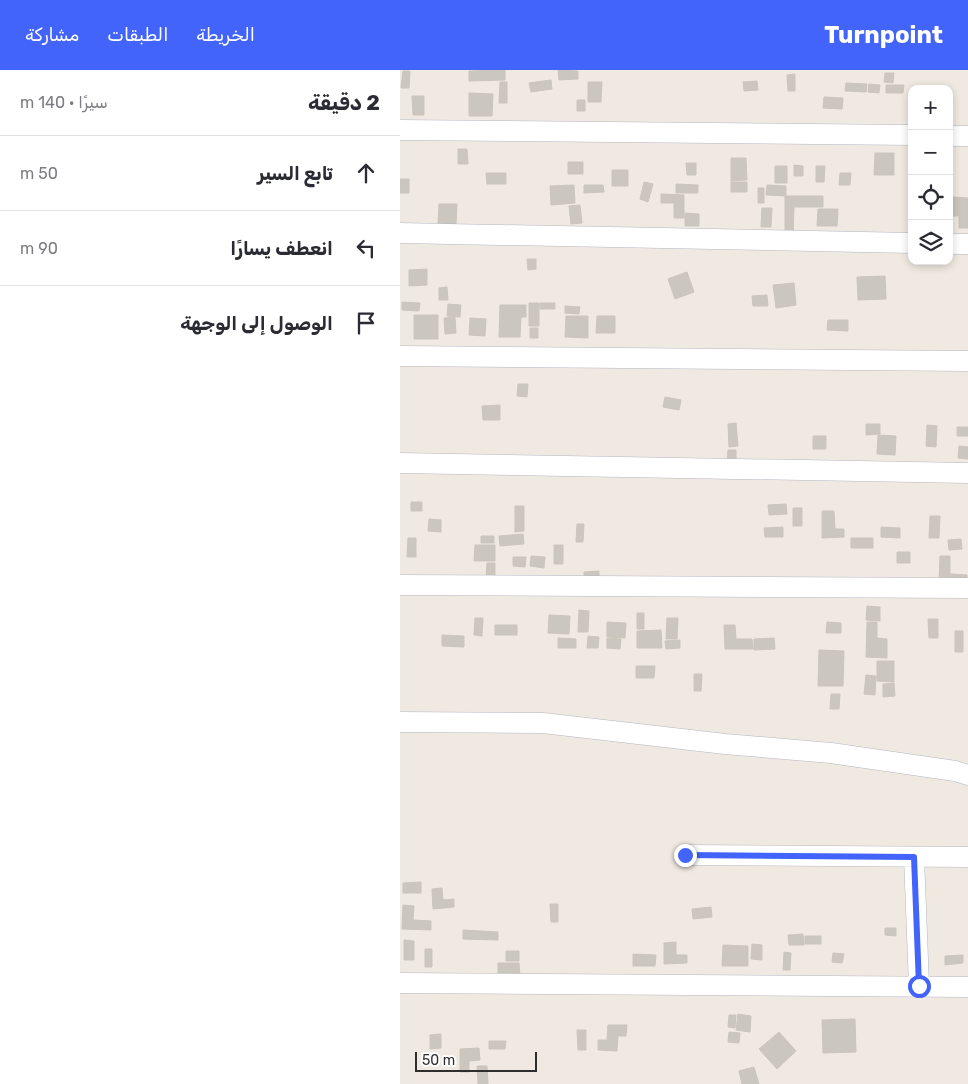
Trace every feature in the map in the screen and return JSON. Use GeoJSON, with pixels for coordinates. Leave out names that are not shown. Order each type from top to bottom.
{"type":"FeatureCollection","features":[{"type":"Feature","properties":{"kind":"street"},"geometry":{"type":"LineString","coordinates":[[400,130],[908,136]]}},
{"type":"Feature","properties":{"kind":"street"},"geometry":{"type":"LineString","coordinates":[[953,136],[968,136]]}},
{"type":"Feature","properties":{"kind":"street"},"geometry":{"type":"LineString","coordinates":[[400,234],[908,243]]}},
{"type":"Feature","properties":{"kind":"street"},"geometry":{"type":"LineString","coordinates":[[953,244],[968,244]]}},
{"type":"Feature","properties":{"kind":"street"},"geometry":{"type":"LineString","coordinates":[[400,356],[968,361]]}},
{"type":"Feature","properties":{"kind":"street"},"geometry":{"type":"LineString","coordinates":[[400,463],[968,473]]}},
{"type":"Feature","properties":{"kind":"street"},"geometry":{"type":"LineString","coordinates":[[400,585],[968,588]]}},
{"type":"Feature","properties":{"kind":"street"},"geometry":{"type":"LineString","coordinates":[[400,722],[543,723],[725,744],[831,753],[955,771],[968,775]]}},
{"type":"Feature","properties":{"kind":"street"},"geometry":{"type":"LineString","coordinates":[[685,855],[968,857]]}},
{"type":"Feature","properties":{"kind":"street"},"geometry":{"type":"LineString","coordinates":[[914,857],[919,986]]}},
{"type":"Feature","properties":{"kind":"street"},"geometry":{"type":"LineString","coordinates":[[400,983],[968,987]]}},
{"type":"Feature","properties":{"kind":"building"},"geometry":{"type":"Polygon","coordinates":[[[505,70],[505,80],[469,81],[469,71],[505,70]]]}},
{"type":"Feature","properties":{"kind":"building"},"geometry":{"type":"Polygon","coordinates":[[[558,70],[578,71],[578,79],[559,80],[558,70]]]}},
{"type":"Feature","properties":{"kind":"building"},"geometry":{"type":"Polygon","coordinates":[[[403,71],[410,71],[409,88],[401,88],[403,71]]]}},
{"type":"Feature","properties":{"kind":"building"},"geometry":{"type":"Polygon","coordinates":[[[885,73],[894,73],[893,83],[884,82],[885,73]]]}},
{"type":"Feature","properties":{"kind":"building"},"geometry":{"type":"Polygon","coordinates":[[[795,74],[795,91],[788,91],[787,75],[795,74]]]}},
{"type":"Feature","properties":{"kind":"building"},"geometry":{"type":"Polygon","coordinates":[[[551,80],[552,89],[531,92],[529,83],[551,80]]]}},
{"type":"Feature","properties":{"kind":"building"},"geometry":{"type":"Polygon","coordinates":[[[757,81],[758,90],[744,91],[743,82],[757,81]]]}},
{"type":"Feature","properties":{"kind":"building"},"geometry":{"type":"Polygon","coordinates":[[[500,82],[507,82],[507,103],[499,103],[500,82]]]}},
{"type":"Feature","properties":{"kind":"building"},"geometry":{"type":"Polygon","coordinates":[[[588,82],[602,82],[601,102],[588,102],[588,82]]]}},
{"type":"Feature","properties":{"kind":"building"},"geometry":{"type":"Polygon","coordinates":[[[846,83],[867,84],[866,92],[845,91],[846,83]]]}},
{"type":"Feature","properties":{"kind":"building"},"geometry":{"type":"Polygon","coordinates":[[[869,84],[880,85],[879,93],[868,92],[869,84]]]}},
{"type":"Feature","properties":{"kind":"building"},"geometry":{"type":"Polygon","coordinates":[[[886,85],[904,85],[903,93],[886,93],[886,85]]]}},
{"type":"Feature","properties":{"kind":"building"},"geometry":{"type":"Polygon","coordinates":[[[469,93],[493,94],[492,116],[469,116],[469,93]]]}},
{"type":"Feature","properties":{"kind":"building"},"geometry":{"type":"Polygon","coordinates":[[[412,96],[424,96],[424,115],[413,115],[412,96]]]}},
{"type":"Feature","properties":{"kind":"building"},"geometry":{"type":"Polygon","coordinates":[[[824,97],[843,98],[842,109],[823,108],[824,97]]]}},
{"type":"Feature","properties":{"kind":"building"},"geometry":{"type":"Polygon","coordinates":[[[577,100],[585,100],[585,111],[577,111],[577,100]]]}},
{"type":"Feature","properties":{"kind":"building"},"geometry":{"type":"Polygon","coordinates":[[[458,149],[467,149],[468,164],[458,164],[458,149]]]}},
{"type":"Feature","properties":{"kind":"building"},"geometry":{"type":"Polygon","coordinates":[[[875,153],[894,153],[894,175],[874,175],[875,153]]]}},
{"type":"Feature","properties":{"kind":"building"},"geometry":{"type":"Polygon","coordinates":[[[731,158],[746,158],[747,180],[731,181],[731,158]]]}},
{"type":"Feature","properties":{"kind":"building"},"geometry":{"type":"Polygon","coordinates":[[[568,162],[583,162],[583,174],[568,174],[568,162]]]}},
{"type":"Feature","properties":{"kind":"building"},"geometry":{"type":"Polygon","coordinates":[[[686,163],[696,163],[696,175],[687,175],[686,163]]]}},
{"type":"Feature","properties":{"kind":"building"},"geometry":{"type":"Polygon","coordinates":[[[794,165],[803,166],[803,176],[794,176],[794,165]]]}},
{"type":"Feature","properties":{"kind":"building"},"geometry":{"type":"Polygon","coordinates":[[[775,166],[787,166],[787,183],[775,183],[775,166]]]}},
{"type":"Feature","properties":{"kind":"building"},"geometry":{"type":"Polygon","coordinates":[[[816,166],[825,166],[824,182],[816,182],[816,166]]]}},
{"type":"Feature","properties":{"kind":"building"},"geometry":{"type":"Polygon","coordinates":[[[612,170],[628,170],[628,186],[612,186],[612,170]]]}},
{"type":"Feature","properties":{"kind":"building"},"geometry":{"type":"Polygon","coordinates":[[[486,173],[506,173],[506,184],[487,184],[486,173]]]}},
{"type":"Feature","properties":{"kind":"building"},"geometry":{"type":"Polygon","coordinates":[[[840,173],[851,173],[850,185],[839,185],[840,173]]]}},
{"type":"Feature","properties":{"kind":"building"},"geometry":{"type":"Polygon","coordinates":[[[400,179],[409,179],[409,193],[400,193],[400,179]]]}},
{"type":"Feature","properties":{"kind":"building"},"geometry":{"type":"Polygon","coordinates":[[[644,182],[653,184],[648,202],[640,199],[644,182]]]}},
{"type":"Feature","properties":{"kind":"building"},"geometry":{"type":"Polygon","coordinates":[[[731,182],[747,182],[747,192],[731,192],[731,182]]]}},
{"type":"Feature","properties":{"kind":"building"},"geometry":{"type":"Polygon","coordinates":[[[676,184],[698,185],[698,193],[676,193],[676,184]]]}},
{"type":"Feature","properties":{"kind":"building"},"geometry":{"type":"Polygon","coordinates":[[[574,185],[575,203],[551,205],[550,186],[574,185]]]}},
{"type":"Feature","properties":{"kind":"building"},"geometry":{"type":"Polygon","coordinates":[[[584,185],[603,185],[604,192],[584,193],[584,185]]]}},
{"type":"Feature","properties":{"kind":"building"},"geometry":{"type":"Polygon","coordinates":[[[767,185],[786,186],[786,196],[766,195],[767,185]]]}},
{"type":"Feature","properties":{"kind":"building"},"geometry":{"type":"Polygon","coordinates":[[[758,188],[764,188],[764,203],[758,203],[758,188]]]}},
{"type":"Feature","properties":{"kind":"building"},"geometry":{"type":"Polygon","coordinates":[[[661,194],[684,195],[684,218],[674,218],[674,203],[661,203],[661,194]]]}},
{"type":"Feature","properties":{"kind":"building"},"geometry":{"type":"Polygon","coordinates":[[[785,196],[823,196],[823,207],[794,207],[793,238],[785,238],[785,196]]]}},
{"type":"Feature","properties":{"kind":"building"},"geometry":{"type":"Polygon","coordinates":[[[953,197],[968,198],[968,228],[959,228],[959,216],[953,216],[953,197]]]}},
{"type":"Feature","properties":{"kind":"building"},"geometry":{"type":"Polygon","coordinates":[[[439,204],[457,204],[456,224],[438,224],[439,204]]]}},
{"type":"Feature","properties":{"kind":"building"},"geometry":{"type":"Polygon","coordinates":[[[580,205],[582,223],[571,224],[569,206],[580,205]]]}},
{"type":"Feature","properties":{"kind":"building"},"geometry":{"type":"Polygon","coordinates":[[[762,208],[772,208],[771,227],[761,227],[762,208]]]}},
{"type":"Feature","properties":{"kind":"building"},"geometry":{"type":"Polygon","coordinates":[[[818,209],[838,209],[837,226],[817,226],[818,209]]]}},
{"type":"Feature","properties":{"kind":"building"},"geometry":{"type":"Polygon","coordinates":[[[685,213],[699,214],[699,226],[685,226],[685,213]]]}},
{"type":"Feature","properties":{"kind":"building"},"geometry":{"type":"Polygon","coordinates":[[[527,259],[536,259],[536,269],[528,270],[527,259]]]}},
{"type":"Feature","properties":{"kind":"building"},"geometry":{"type":"Polygon","coordinates":[[[427,269],[427,285],[409,286],[409,270],[427,269]]]}},
{"type":"Feature","properties":{"kind":"building"},"geometry":{"type":"Polygon","coordinates":[[[687,272],[694,292],[675,299],[668,279],[687,272]]]}},
{"type":"Feature","properties":{"kind":"building"},"geometry":{"type":"Polygon","coordinates":[[[885,276],[886,299],[858,300],[857,277],[885,276]]]}},
{"type":"Feature","properties":{"kind":"building"},"geometry":{"type":"Polygon","coordinates":[[[794,283],[796,305],[776,308],[773,285],[794,283]]]}},
{"type":"Feature","properties":{"kind":"building"},"geometry":{"type":"Polygon","coordinates":[[[447,287],[448,300],[439,300],[439,288],[447,287]]]}},
{"type":"Feature","properties":{"kind":"building"},"geometry":{"type":"Polygon","coordinates":[[[767,295],[768,306],[753,306],[752,296],[767,295]]]}},
{"type":"Feature","properties":{"kind":"building"},"geometry":{"type":"Polygon","coordinates":[[[402,302],[420,303],[419,311],[402,310],[402,302]]]}},
{"type":"Feature","properties":{"kind":"building"},"geometry":{"type":"Polygon","coordinates":[[[529,303],[539,303],[539,326],[529,326],[529,303]]]}},
{"type":"Feature","properties":{"kind":"building"},"geometry":{"type":"Polygon","coordinates":[[[540,303],[555,303],[555,309],[540,309],[540,303]]]}},
{"type":"Feature","properties":{"kind":"building"},"geometry":{"type":"Polygon","coordinates":[[[448,304],[461,305],[460,317],[447,316],[448,304]]]}},
{"type":"Feature","properties":{"kind":"building"},"geometry":{"type":"Polygon","coordinates":[[[500,305],[526,305],[526,317],[521,317],[520,337],[499,337],[500,305]]]}},
{"type":"Feature","properties":{"kind":"building"},"geometry":{"type":"Polygon","coordinates":[[[565,306],[580,307],[579,314],[565,313],[565,306]]]}},
{"type":"Feature","properties":{"kind":"building"},"geometry":{"type":"Polygon","coordinates":[[[414,315],[438,315],[438,339],[414,339],[414,315]]]}},
{"type":"Feature","properties":{"kind":"building"},"geometry":{"type":"Polygon","coordinates":[[[566,316],[588,316],[588,338],[565,337],[566,316]]]}},
{"type":"Feature","properties":{"kind":"building"},"geometry":{"type":"Polygon","coordinates":[[[597,316],[615,316],[615,333],[596,333],[597,316]]]}},
{"type":"Feature","properties":{"kind":"building"},"geometry":{"type":"Polygon","coordinates":[[[455,317],[456,333],[445,334],[444,318],[455,317]]]}},
{"type":"Feature","properties":{"kind":"building"},"geometry":{"type":"Polygon","coordinates":[[[470,318],[486,319],[485,336],[469,335],[470,318]]]}},
{"type":"Feature","properties":{"kind":"building"},"geometry":{"type":"Polygon","coordinates":[[[828,320],[848,320],[848,331],[827,330],[828,320]]]}},
{"type":"Feature","properties":{"kind":"building"},"geometry":{"type":"Polygon","coordinates":[[[530,328],[538,328],[538,338],[530,338],[530,328]]]}},
{"type":"Feature","properties":{"kind":"building"},"geometry":{"type":"Polygon","coordinates":[[[518,384],[528,384],[527,397],[517,396],[518,384]]]}},
{"type":"Feature","properties":{"kind":"building"},"geometry":{"type":"Polygon","coordinates":[[[665,397],[681,400],[679,410],[663,407],[665,397]]]}},
{"type":"Feature","properties":{"kind":"building"},"geometry":{"type":"Polygon","coordinates":[[[500,405],[500,420],[483,420],[482,406],[500,405]]]}},
{"type":"Feature","properties":{"kind":"building"},"geometry":{"type":"Polygon","coordinates":[[[736,423],[738,446],[729,447],[728,424],[736,423]]]}},
{"type":"Feature","properties":{"kind":"building"},"geometry":{"type":"Polygon","coordinates":[[[866,424],[880,424],[880,434],[866,435],[866,424]]]}},
{"type":"Feature","properties":{"kind":"building"},"geometry":{"type":"Polygon","coordinates":[[[927,425],[937,426],[936,447],[926,446],[927,425]]]}},
{"type":"Feature","properties":{"kind":"building"},"geometry":{"type":"Polygon","coordinates":[[[957,427],[968,427],[968,436],[957,436],[957,427]]]}},
{"type":"Feature","properties":{"kind":"building"},"geometry":{"type":"Polygon","coordinates":[[[878,435],[896,436],[895,455],[877,454],[878,435]]]}},
{"type":"Feature","properties":{"kind":"building"},"geometry":{"type":"Polygon","coordinates":[[[813,436],[826,436],[826,449],[813,449],[813,436]]]}},
{"type":"Feature","properties":{"kind":"building"},"geometry":{"type":"Polygon","coordinates":[[[959,446],[968,447],[968,459],[958,458],[959,446]]]}},
{"type":"Feature","properties":{"kind":"building"},"geometry":{"type":"Polygon","coordinates":[[[728,450],[736,450],[736,463],[727,463],[728,450]]]}},
{"type":"Feature","properties":{"kind":"building"},"geometry":{"type":"Polygon","coordinates":[[[411,502],[422,502],[422,511],[411,511],[411,502]]]}},
{"type":"Feature","properties":{"kind":"building"},"geometry":{"type":"Polygon","coordinates":[[[786,504],[787,514],[769,515],[768,505],[786,504]]]}},
{"type":"Feature","properties":{"kind":"building"},"geometry":{"type":"Polygon","coordinates":[[[515,506],[524,506],[524,531],[515,532],[515,506]]]}},
{"type":"Feature","properties":{"kind":"building"},"geometry":{"type":"Polygon","coordinates":[[[793,508],[802,508],[802,526],[793,526],[793,508]]]}},
{"type":"Feature","properties":{"kind":"building"},"geometry":{"type":"Polygon","coordinates":[[[822,511],[834,511],[835,529],[844,529],[844,537],[822,538],[822,511]]]}},
{"type":"Feature","properties":{"kind":"building"},"geometry":{"type":"Polygon","coordinates":[[[930,516],[940,516],[939,538],[929,538],[930,516]]]}},
{"type":"Feature","properties":{"kind":"building"},"geometry":{"type":"Polygon","coordinates":[[[429,519],[441,520],[441,532],[428,531],[429,519]]]}},
{"type":"Feature","properties":{"kind":"building"},"geometry":{"type":"Polygon","coordinates":[[[577,524],[584,524],[583,542],[576,542],[577,524]]]}},
{"type":"Feature","properties":{"kind":"building"},"geometry":{"type":"Polygon","coordinates":[[[783,527],[783,537],[765,537],[764,528],[783,527]]]}},
{"type":"Feature","properties":{"kind":"building"},"geometry":{"type":"Polygon","coordinates":[[[881,527],[900,528],[900,538],[881,537],[881,527]]]}},
{"type":"Feature","properties":{"kind":"building"},"geometry":{"type":"Polygon","coordinates":[[[523,534],[524,544],[500,546],[499,536],[523,534]]]}},
{"type":"Feature","properties":{"kind":"building"},"geometry":{"type":"Polygon","coordinates":[[[481,536],[494,536],[494,543],[481,543],[481,536]]]}},
{"type":"Feature","properties":{"kind":"building"},"geometry":{"type":"Polygon","coordinates":[[[408,538],[416,538],[416,557],[407,557],[408,538]]]}},
{"type":"Feature","properties":{"kind":"building"},"geometry":{"type":"Polygon","coordinates":[[[851,538],[873,538],[873,548],[851,548],[851,538]]]}},
{"type":"Feature","properties":{"kind":"building"},"geometry":{"type":"Polygon","coordinates":[[[961,539],[962,549],[949,550],[948,540],[961,539]]]}},
{"type":"Feature","properties":{"kind":"building"},"geometry":{"type":"Polygon","coordinates":[[[475,545],[495,545],[495,561],[474,561],[475,545]]]}},
{"type":"Feature","properties":{"kind":"building"},"geometry":{"type":"Polygon","coordinates":[[[554,545],[563,545],[563,564],[554,564],[554,545]]]}},
{"type":"Feature","properties":{"kind":"building"},"geometry":{"type":"Polygon","coordinates":[[[897,552],[910,552],[910,563],[897,563],[897,552]]]}},
{"type":"Feature","properties":{"kind":"building"},"geometry":{"type":"Polygon","coordinates":[[[531,556],[545,557],[544,568],[530,566],[531,556]]]}},
{"type":"Feature","properties":{"kind":"building"},"geometry":{"type":"Polygon","coordinates":[[[940,556],[950,556],[950,574],[967,575],[967,583],[939,583],[940,556]]]}},
{"type":"Feature","properties":{"kind":"building"},"geometry":{"type":"Polygon","coordinates":[[[513,557],[526,557],[525,567],[513,566],[513,557]]]}},
{"type":"Feature","properties":{"kind":"building"},"geometry":{"type":"Polygon","coordinates":[[[487,563],[495,563],[495,577],[486,577],[487,563]]]}},
{"type":"Feature","properties":{"kind":"building"},"geometry":{"type":"Polygon","coordinates":[[[599,571],[599,579],[584,580],[584,572],[599,571]]]}},
{"type":"Feature","properties":{"kind":"building"},"geometry":{"type":"Polygon","coordinates":[[[867,606],[880,607],[880,621],[866,620],[867,606]]]}},
{"type":"Feature","properties":{"kind":"building"},"geometry":{"type":"Polygon","coordinates":[[[579,610],[589,611],[588,632],[578,632],[579,610]]]}},
{"type":"Feature","properties":{"kind":"building"},"geometry":{"type":"Polygon","coordinates":[[[637,613],[644,613],[644,629],[637,629],[637,613]]]}},
{"type":"Feature","properties":{"kind":"building"},"geometry":{"type":"Polygon","coordinates":[[[549,615],[570,616],[569,634],[548,633],[549,615]]]}},
{"type":"Feature","properties":{"kind":"building"},"geometry":{"type":"Polygon","coordinates":[[[475,618],[483,618],[482,636],[474,635],[475,618]]]}},
{"type":"Feature","properties":{"kind":"building"},"geometry":{"type":"Polygon","coordinates":[[[667,618],[678,618],[677,639],[666,639],[667,618]]]}},
{"type":"Feature","properties":{"kind":"building"},"geometry":{"type":"Polygon","coordinates":[[[928,619],[938,619],[938,638],[929,638],[928,619]]]}},
{"type":"Feature","properties":{"kind":"building"},"geometry":{"type":"Polygon","coordinates":[[[607,622],[626,623],[625,638],[607,637],[607,622]]]}},
{"type":"Feature","properties":{"kind":"building"},"geometry":{"type":"Polygon","coordinates":[[[827,622],[841,623],[841,633],[826,633],[827,622]]]}},
{"type":"Feature","properties":{"kind":"building"},"geometry":{"type":"Polygon","coordinates":[[[867,622],[877,622],[877,638],[887,639],[887,658],[866,657],[867,622]]]}},
{"type":"Feature","properties":{"kind":"building"},"geometry":{"type":"Polygon","coordinates":[[[495,625],[517,625],[517,635],[495,635],[495,625]]]}},
{"type":"Feature","properties":{"kind":"building"},"geometry":{"type":"Polygon","coordinates":[[[724,625],[735,625],[736,639],[752,639],[753,649],[725,649],[724,625]]]}},
{"type":"Feature","properties":{"kind":"building"},"geometry":{"type":"Polygon","coordinates":[[[661,630],[662,648],[637,648],[637,631],[661,630]]]}},
{"type":"Feature","properties":{"kind":"building"},"geometry":{"type":"Polygon","coordinates":[[[955,631],[963,631],[963,652],[955,652],[955,631]]]}},
{"type":"Feature","properties":{"kind":"building"},"geometry":{"type":"Polygon","coordinates":[[[442,635],[464,636],[464,647],[442,646],[442,635]]]}},
{"type":"Feature","properties":{"kind":"building"},"geometry":{"type":"Polygon","coordinates":[[[588,636],[599,637],[598,648],[587,648],[588,636]]]}},
{"type":"Feature","properties":{"kind":"building"},"geometry":{"type":"Polygon","coordinates":[[[558,638],[576,639],[576,648],[558,648],[558,638]]]}},
{"type":"Feature","properties":{"kind":"building"},"geometry":{"type":"Polygon","coordinates":[[[607,638],[621,639],[620,649],[607,648],[607,638]]]}},
{"type":"Feature","properties":{"kind":"building"},"geometry":{"type":"Polygon","coordinates":[[[774,638],[775,649],[754,650],[754,639],[774,638]]]}},
{"type":"Feature","properties":{"kind":"building"},"geometry":{"type":"Polygon","coordinates":[[[680,640],[680,648],[666,649],[665,641],[680,640]]]}},
{"type":"Feature","properties":{"kind":"building"},"geometry":{"type":"Polygon","coordinates":[[[819,650],[844,651],[843,686],[818,686],[819,650]]]}},
{"type":"Feature","properties":{"kind":"building"},"geometry":{"type":"Polygon","coordinates":[[[877,661],[894,661],[894,682],[877,681],[877,661]]]}},
{"type":"Feature","properties":{"kind":"building"},"geometry":{"type":"Polygon","coordinates":[[[636,666],[655,666],[654,678],[636,678],[636,666]]]}},
{"type":"Feature","properties":{"kind":"building"},"geometry":{"type":"Polygon","coordinates":[[[694,674],[702,674],[701,691],[694,691],[694,674]]]}},
{"type":"Feature","properties":{"kind":"building"},"geometry":{"type":"Polygon","coordinates":[[[866,675],[876,676],[875,695],[864,694],[866,675]]]}},
{"type":"Feature","properties":{"kind":"building"},"geometry":{"type":"Polygon","coordinates":[[[894,683],[895,696],[883,697],[883,684],[894,683]]]}},
{"type":"Feature","properties":{"kind":"building"},"geometry":{"type":"Polygon","coordinates":[[[831,694],[840,694],[839,709],[830,709],[831,694]]]}},
{"type":"Feature","properties":{"kind":"building"},"geometry":{"type":"Polygon","coordinates":[[[421,882],[421,893],[403,893],[403,883],[421,882]]]}},
{"type":"Feature","properties":{"kind":"building"},"geometry":{"type":"Polygon","coordinates":[[[442,888],[443,900],[454,899],[454,907],[433,909],[432,889],[442,888]]]}},
{"type":"Feature","properties":{"kind":"building"},"geometry":{"type":"Polygon","coordinates":[[[550,904],[558,904],[558,922],[551,922],[550,904]]]}},
{"type":"Feature","properties":{"kind":"building"},"geometry":{"type":"Polygon","coordinates":[[[403,905],[414,906],[413,920],[431,921],[431,930],[402,929],[403,905]]]}},
{"type":"Feature","properties":{"kind":"building"},"geometry":{"type":"Polygon","coordinates":[[[711,907],[712,917],[693,919],[692,909],[711,907]]]}},
{"type":"Feature","properties":{"kind":"building"},"geometry":{"type":"Polygon","coordinates":[[[885,928],[896,928],[896,936],[885,935],[885,928]]]}},
{"type":"Feature","properties":{"kind":"building"},"geometry":{"type":"Polygon","coordinates":[[[463,930],[498,932],[498,940],[463,939],[463,930]]]}},
{"type":"Feature","properties":{"kind":"building"},"geometry":{"type":"Polygon","coordinates":[[[803,934],[804,945],[789,945],[788,935],[803,934]]]}},
{"type":"Feature","properties":{"kind":"building"},"geometry":{"type":"Polygon","coordinates":[[[805,936],[821,936],[821,944],[805,944],[805,936]]]}},
{"type":"Feature","properties":{"kind":"building"},"geometry":{"type":"Polygon","coordinates":[[[404,940],[414,941],[414,960],[404,960],[404,940]]]}},
{"type":"Feature","properties":{"kind":"building"},"geometry":{"type":"Polygon","coordinates":[[[676,942],[676,955],[687,955],[687,963],[664,964],[664,943],[676,942]]]}},
{"type":"Feature","properties":{"kind":"building"},"geometry":{"type":"Polygon","coordinates":[[[752,944],[762,945],[762,960],[751,959],[752,944]]]}},
{"type":"Feature","properties":{"kind":"building"},"geometry":{"type":"Polygon","coordinates":[[[723,945],[748,946],[748,966],[722,966],[723,945]]]}},
{"type":"Feature","properties":{"kind":"building"},"geometry":{"type":"Polygon","coordinates":[[[425,949],[432,949],[432,967],[425,967],[425,949]]]}},
{"type":"Feature","properties":{"kind":"building"},"geometry":{"type":"Polygon","coordinates":[[[506,951],[519,951],[519,961],[506,961],[506,951]]]}},
{"type":"Feature","properties":{"kind":"building"},"geometry":{"type":"Polygon","coordinates":[[[784,952],[791,953],[790,970],[783,970],[784,952]]]}},
{"type":"Feature","properties":{"kind":"building"},"geometry":{"type":"Polygon","coordinates":[[[833,953],[844,954],[842,963],[832,962],[833,953]]]}},
{"type":"Feature","properties":{"kind":"building"},"geometry":{"type":"Polygon","coordinates":[[[633,954],[656,955],[655,966],[633,966],[633,954]]]}},
{"type":"Feature","properties":{"kind":"building"},"geometry":{"type":"Polygon","coordinates":[[[963,955],[963,963],[945,965],[945,956],[963,955]]]}},
{"type":"Feature","properties":{"kind":"building"},"geometry":{"type":"Polygon","coordinates":[[[498,963],[519,963],[520,977],[498,978],[498,963]]]}},
{"type":"Feature","properties":{"kind":"building"},"geometry":{"type":"Polygon","coordinates":[[[738,1014],[751,1016],[750,1032],[736,1030],[738,1014]]]}},
{"type":"Feature","properties":{"kind":"building"},"geometry":{"type":"Polygon","coordinates":[[[729,1015],[736,1015],[735,1028],[728,1027],[729,1015]]]}},
{"type":"Feature","properties":{"kind":"building"},"geometry":{"type":"Polygon","coordinates":[[[855,1019],[856,1052],[823,1053],[822,1020],[855,1019]]]}},
{"type":"Feature","properties":{"kind":"building"},"geometry":{"type":"Polygon","coordinates":[[[608,1025],[627,1025],[626,1036],[618,1036],[617,1051],[598,1050],[598,1040],[607,1040],[608,1025]]]}},
{"type":"Feature","properties":{"kind":"building"},"geometry":{"type":"Polygon","coordinates":[[[577,1030],[586,1030],[586,1050],[578,1050],[577,1030]]]}},
{"type":"Feature","properties":{"kind":"building"},"geometry":{"type":"Polygon","coordinates":[[[729,1032],[740,1033],[739,1043],[728,1042],[729,1032]]]}},
{"type":"Feature","properties":{"kind":"building"},"geometry":{"type":"Polygon","coordinates":[[[779,1032],[796,1051],[777,1069],[759,1049],[779,1032]]]}},
{"type":"Feature","properties":{"kind":"building"},"geometry":{"type":"Polygon","coordinates":[[[441,1034],[441,1048],[430,1049],[430,1035],[441,1034]]]}},
{"type":"Feature","properties":{"kind":"building"},"geometry":{"type":"Polygon","coordinates":[[[489,1041],[506,1041],[505,1049],[489,1049],[489,1041]]]}},
{"type":"Feature","properties":{"kind":"building"},"geometry":{"type":"Polygon","coordinates":[[[479,1048],[480,1060],[469,1061],[469,1072],[460,1072],[460,1049],[479,1048]]]}},
{"type":"Feature","properties":{"kind":"building"},"geometry":{"type":"Polygon","coordinates":[[[477,1066],[487,1066],[488,1084],[478,1084],[477,1066]]]}},
{"type":"Feature","properties":{"kind":"building"},"geometry":{"type":"Polygon","coordinates":[[[754,1067],[759,1084],[742,1084],[739,1071],[754,1067]]]}},
{"type":"Feature","properties":{"kind":"route"},"geometry":{"type":"LineString","coordinates":[[685,855],[914,857],[919,986]]}}]}
